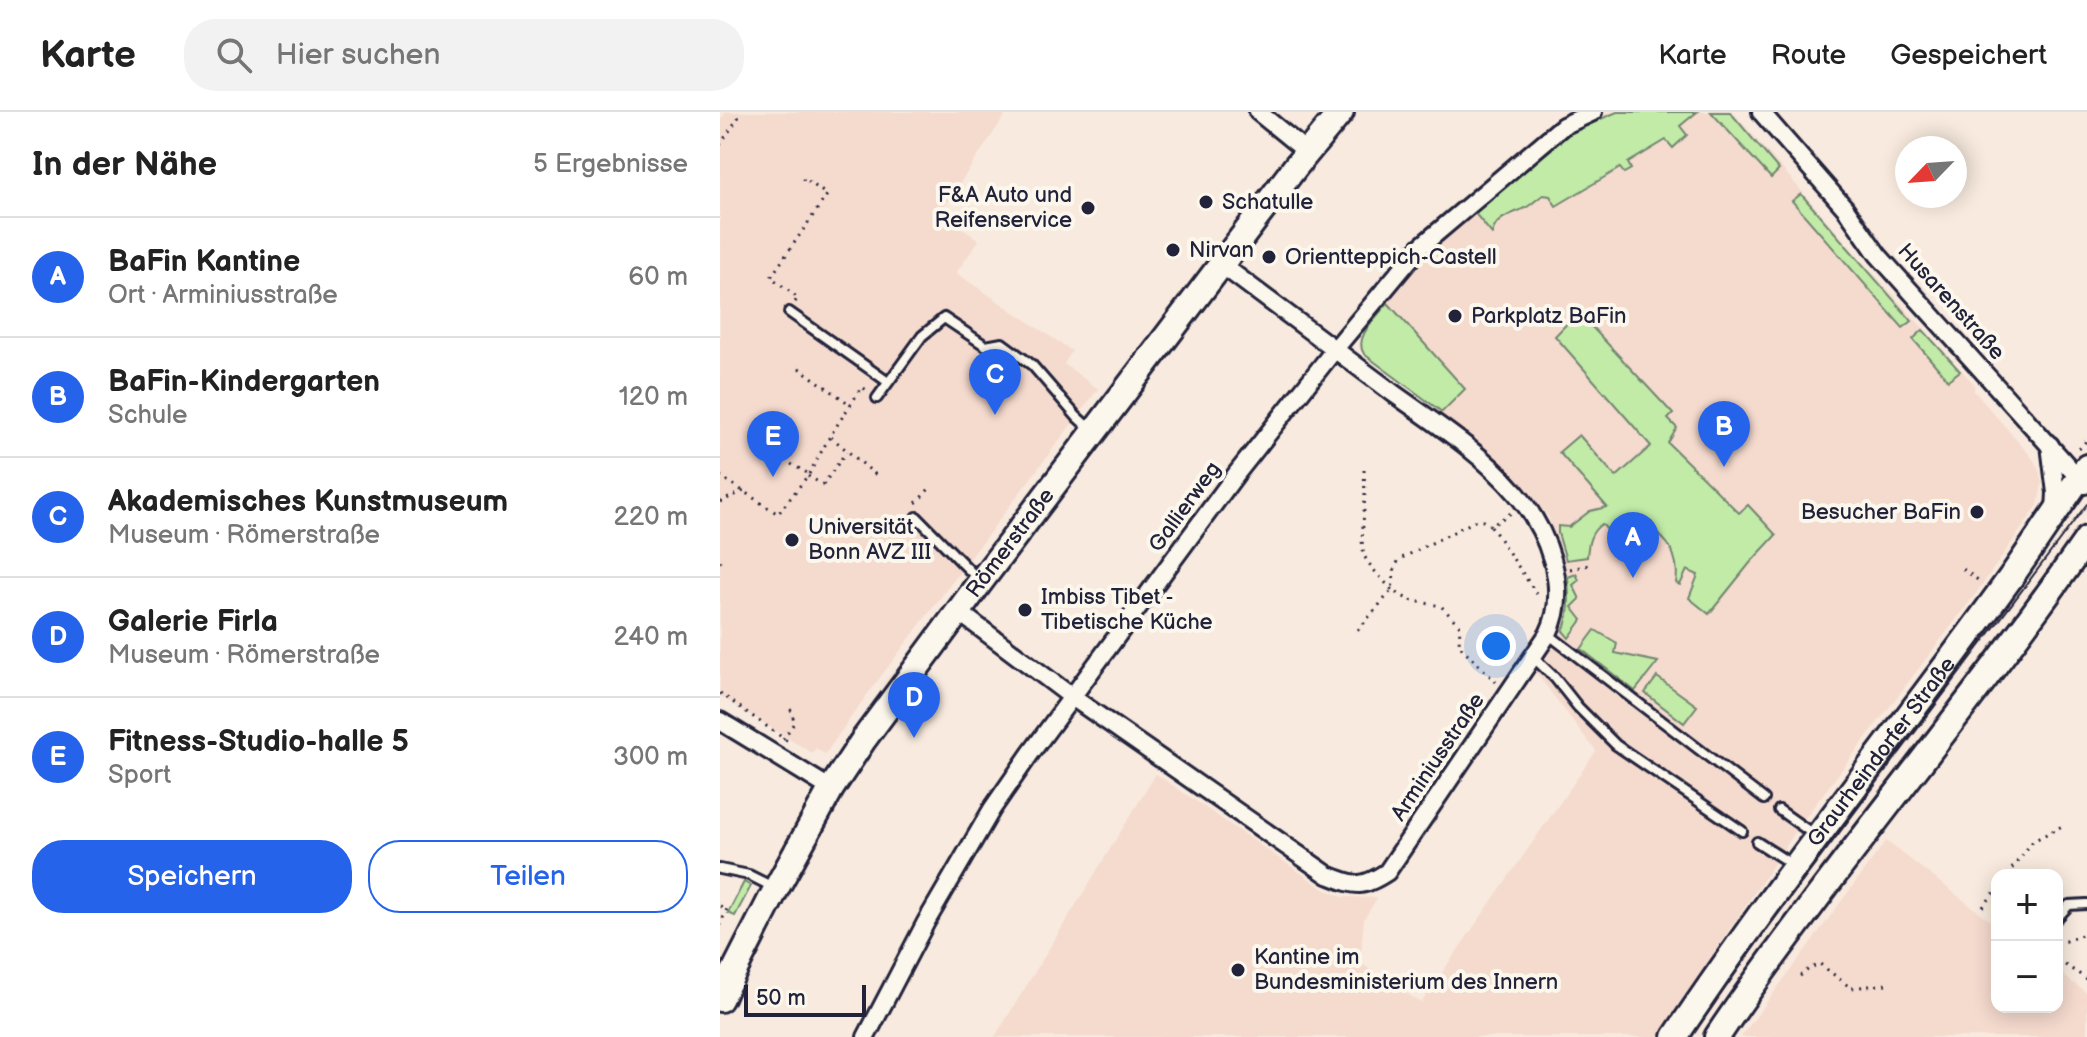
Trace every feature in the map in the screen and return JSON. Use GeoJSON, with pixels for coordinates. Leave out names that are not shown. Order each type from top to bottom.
{"type":"FeatureCollection","features":[{"type":"Feature","properties":{"kind":"main road","name":"Römerstraße"},"geometry":{"type":"LineString","coordinates":[[720,999],[831,789],[864,739],[1307,152],[1341,112]]}},
{"type":"Feature","properties":{"kind":"main road","name":"Graurheindorfer Straße"},"geometry":{"type":"LineString","coordinates":[[1675,1037],[1714,978],[2084,477]]}},
{"type":"Feature","properties":{"kind":"main road","name":"Graurheindorfer Straße"},"geometry":{"type":"LineString","coordinates":[[1717,1037],[1774,956],[2012,644],[2087,539]]}},
{"type":"Feature","properties":{"kind":"street"},"geometry":{"type":"LineString","coordinates":[[1258,112],[1307,152]]}},
{"type":"Feature","properties":{"kind":"street","name":"Gallierweg"},"geometry":{"type":"LineString","coordinates":[[866,1037],[926,922],[992,809],[1237,473],[1420,247],[1563,126],[1593,112]]}},
{"type":"Feature","properties":{"kind":"street","name":"Husarenstraße"},"geometry":{"type":"LineString","coordinates":[[1761,112],[1845,208],[1878,255],[2050,445],[2084,477]]}},
{"type":"Feature","properties":{"kind":"street","name":"Arminiusstraße"},"geometry":{"type":"LineString","coordinates":[[959,612],[1072,697],[1328,875],[1354,885],[1371,882],[1387,872],[1554,622],[1557,608],[1554,573],[1547,544],[1515,492],[1470,449],[1222,265]]}},
{"type":"Feature","properties":{"kind":"street"},"geometry":{"type":"LineString","coordinates":[[2050,445],[2056,493],[2055,513]]}},
{"type":"Feature","properties":{"kind":"street"},"geometry":{"type":"LineString","coordinates":[[720,721],[831,789]]}},
{"type":"Feature","properties":{"kind":"lane"},"geometry":{"type":"LineString","coordinates":[[789,312],[888,382]]}},
{"type":"Feature","properties":{"kind":"lane"},"geometry":{"type":"LineString","coordinates":[[877,398],[922,336],[944,318],[986,346],[1002,343],[1032,365],[1094,432]]}},
{"type":"Feature","properties":{"kind":"lane"},"geometry":{"type":"LineString","coordinates":[[917,517],[981,581]]}},
{"type":"Feature","properties":{"kind":"lane"},"geometry":{"type":"LineString","coordinates":[[1548,634],[1764,799]]}},
{"type":"Feature","properties":{"kind":"lane"},"geometry":{"type":"LineString","coordinates":[[1533,656],[1616,745],[1742,831]]}},
{"type":"Feature","properties":{"kind":"lane"},"geometry":{"type":"LineString","coordinates":[[1779,810],[1817,837]]}},
{"type":"Feature","properties":{"kind":"lane"},"geometry":{"type":"LineString","coordinates":[[1757,842],[1796,867]]}},
{"type":"Feature","properties":{"kind":"lane"},"geometry":{"type":"LineString","coordinates":[[720,869],[749,875],[776,889]]}},
{"type":"Feature","properties":{"kind":"lane"},"geometry":{"type":"LineString","coordinates":[[2063,912],[2069,905],[2087,904]]}},
{"type":"Feature","properties":{"kind":"path"},"geometry":{"type":"LineString","coordinates":[[720,145],[742,112]]}},
{"type":"Feature","properties":{"kind":"path"},"geometry":{"type":"LineString","coordinates":[[792,293],[771,277],[827,195],[804,178],[801,185]]}},
{"type":"Feature","properties":{"kind":"path"},"geometry":{"type":"LineString","coordinates":[[799,368],[851,405]]}},
{"type":"Feature","properties":{"kind":"path"},"geometry":{"type":"LineString","coordinates":[[720,476],[778,514],[809,475],[862,387]]}},
{"type":"Feature","properties":{"kind":"path"},"geometry":{"type":"LineString","coordinates":[[830,436],[877,476]]}},
{"type":"Feature","properties":{"kind":"path"},"geometry":{"type":"LineString","coordinates":[[791,464],[825,486],[847,451]]}},
{"type":"Feature","properties":{"kind":"path"},"geometry":{"type":"LineString","coordinates":[[1364,470],[1364,556],[1392,590],[1409,600],[1441,606],[1460,626],[1459,645],[1507,693]]}},
{"type":"Feature","properties":{"kind":"path"},"geometry":{"type":"LineString","coordinates":[[916,503],[930,488]]}},
{"type":"Feature","properties":{"kind":"path"},"geometry":{"type":"LineString","coordinates":[[720,502],[744,491]]}},
{"type":"Feature","properties":{"kind":"path"},"geometry":{"type":"LineString","coordinates":[[1491,526],[1525,505]]}},
{"type":"Feature","properties":{"kind":"path"},"geometry":{"type":"LineString","coordinates":[[1358,630],[1392,590],[1395,566],[1400,559],[1475,521],[1491,526],[1541,601],[1557,608]]}},
{"type":"Feature","properties":{"kind":"path"},"geometry":{"type":"LineString","coordinates":[[720,561],[725,565]]}},
{"type":"Feature","properties":{"kind":"path"},"geometry":{"type":"LineString","coordinates":[[1963,569],[1985,586]]}},
{"type":"Feature","properties":{"kind":"path"},"geometry":{"type":"LineString","coordinates":[[720,693],[795,746]]}},
{"type":"Feature","properties":{"kind":"path"},"geometry":{"type":"LineString","coordinates":[[783,739],[794,723],[792,711],[788,708]]}},
{"type":"Feature","properties":{"kind":"path"},"geometry":{"type":"LineString","coordinates":[[2012,869],[2033,841],[2066,824]]}},
{"type":"Feature","properties":{"kind":"path"},"geometry":{"type":"LineString","coordinates":[[1983,907],[1991,897]]}},
{"type":"Feature","properties":{"kind":"path"},"geometry":{"type":"LineString","coordinates":[[720,906],[727,909],[728,916],[720,925]]}},
{"type":"Feature","properties":{"kind":"path"},"geometry":{"type":"LineString","coordinates":[[2063,942],[2087,933]]}},
{"type":"Feature","properties":{"kind":"path"},"geometry":{"type":"LineString","coordinates":[[1800,976],[1820,964],[1851,988],[1887,984]]}},
{"type":"Feature","properties":{"kind":"path"},"geometry":{"type":"LineString","coordinates":[[2065,965],[2087,979]]}},
{"type":"Feature","properties":{"kind":"shaded area"},"geometry":{"type":"Polygon","coordinates":[[[726,112],[1006,114],[940,213],[979,240],[956,273],[1072,351],[1064,364],[1098,389],[825,754],[816,748],[812,753],[720,696],[720,121],[726,112]]]}},
{"type":"Feature","properties":{"kind":"shaded area"},"geometry":{"type":"Polygon","coordinates":[[[1609,112],[1733,112],[1974,384],[1974,391],[2033,459],[2042,484],[2038,505],[1977,592],[1804,819],[1657,1037],[995,1037],[1156,774],[1324,889],[1343,897],[1377,898],[1364,919],[1360,963],[1421,1003],[1596,751],[1533,669],[1566,619],[1566,581],[1562,558],[1548,516],[1496,456],[1362,353],[1359,347],[1360,338],[1429,250],[1569,130],[1609,112]]]}},
{"type":"Feature","properties":{"kind":"shaded area"},"geometry":{"type":"Polygon","coordinates":[[[1886,841],[1991,921],[1991,1013],[2063,1013],[2063,975],[2087,993],[2087,1037],[1741,1037],[1886,841]]]}},
{"type":"Feature","properties":{"kind":"green space"},"geometry":{"type":"Polygon","coordinates":[[[1617,112],[1697,112],[1680,126],[1687,135],[1673,148],[1666,140],[1628,163],[1631,169],[1624,173],[1620,168],[1556,206],[1550,196],[1543,195],[1501,220],[1492,234],[1473,211],[1570,132],[1617,112]]]}},
{"type":"Feature","properties":{"kind":"green space"},"geometry":{"type":"Polygon","coordinates":[[[1711,112],[1730,112],[1779,170],[1771,178],[1711,112]]]}},
{"type":"Feature","properties":{"kind":"green space"},"geometry":{"type":"Polygon","coordinates":[[[1801,194],[1912,321],[1903,328],[1792,201],[1801,194]]]}},
{"type":"Feature","properties":{"kind":"green space"},"geometry":{"type":"Polygon","coordinates":[[[1388,303],[1465,389],[1442,412],[1364,354],[1361,348],[1364,334],[1388,303]]]}},
{"type":"Feature","properties":{"kind":"green space"},"geometry":{"type":"Polygon","coordinates":[[[1578,312],[1673,414],[1668,419],[1677,428],[1668,443],[1739,513],[1748,505],[1776,535],[1709,614],[1689,598],[1698,575],[1687,570],[1680,585],[1676,583],[1674,555],[1659,535],[1648,529],[1636,525],[1608,531],[1602,524],[1592,534],[1587,557],[1566,560],[1558,526],[1569,527],[1590,511],[1607,507],[1559,452],[1579,435],[1616,477],[1651,446],[1555,336],[1578,312]]]}},
{"type":"Feature","properties":{"kind":"green space"},"geometry":{"type":"Polygon","coordinates":[[[1923,330],[1960,371],[1948,380],[1913,339],[1923,330]]]}},
{"type":"Feature","properties":{"kind":"green space"},"geometry":{"type":"Polygon","coordinates":[[[1576,574],[1579,580],[1573,585],[1580,599],[1572,607],[1582,620],[1569,638],[1563,631],[1568,611],[1568,577],[1576,574]]]}},
{"type":"Feature","properties":{"kind":"green space"},"geometry":{"type":"Polygon","coordinates":[[[1595,630],[1617,643],[1615,653],[1658,662],[1635,691],[1581,649],[1595,630]]]}},
{"type":"Feature","properties":{"kind":"green space"},"geometry":{"type":"Polygon","coordinates":[[[1657,677],[1697,706],[1684,723],[1645,693],[1657,677]]]}},
{"type":"Feature","properties":{"kind":"green space"},"geometry":{"type":"Polygon","coordinates":[[[744,882],[751,886],[735,916],[728,913],[744,882]]]}},
{"type":"Feature","properties":{"kind":"tram line"},"geometry":{"type":"LineString","coordinates":[[1691,1037],[1747,955],[2087,504]]}},
{"type":"Feature","properties":{"kind":"place","name":"Schatulle"},"geometry":{"type":"Point","coordinates":[1206,202]}},
{"type":"Feature","properties":{"kind":"place","name":"F&A Auto und Reifenservice"},"geometry":{"type":"Point","coordinates":[1088,208]}},
{"type":"Feature","properties":{"kind":"place","name":"Nirvan"},"geometry":{"type":"Point","coordinates":[1173,250]}},
{"type":"Feature","properties":{"kind":"place","name":"Orientteppich-Castell"},"geometry":{"type":"Point","coordinates":[1269,257]}},
{"type":"Feature","properties":{"kind":"place","name":"Parkplatz BaFin"},"geometry":{"type":"Point","coordinates":[1455,316]}},
{"type":"Feature","properties":{"kind":"place","name":"Akademisches Kunstmuseum"},"geometry":{"type":"Point","coordinates":[995,415]}},
{"type":"Feature","properties":{"kind":"place","name":"BaFin-Kindergarten"},"geometry":{"type":"Point","coordinates":[1724,467]}},
{"type":"Feature","properties":{"kind":"place","name":"Fitness-Studio-halle 5"},"geometry":{"type":"Point","coordinates":[773,477]}},
{"type":"Feature","properties":{"kind":"place","name":"Besucher BaFin"},"geometry":{"type":"Point","coordinates":[1977,512]}},
{"type":"Feature","properties":{"kind":"place","name":"Universität Bonn AVZ III"},"geometry":{"type":"Point","coordinates":[792,540]}},
{"type":"Feature","properties":{"kind":"place","name":"BaFin Kantine"},"geometry":{"type":"Point","coordinates":[1633,578]}},
{"type":"Feature","properties":{"kind":"place","name":"Imbiss Tibet - Tibetische Küche"},"geometry":{"type":"Point","coordinates":[1025,610]}},
{"type":"Feature","properties":{"kind":"place","name":"Galerie Firla"},"geometry":{"type":"Point","coordinates":[914,738]}},
{"type":"Feature","properties":{"kind":"place","name":"Kantine im Bundesministerium des Innern"},"geometry":{"type":"Point","coordinates":[1238,970]}}]}
